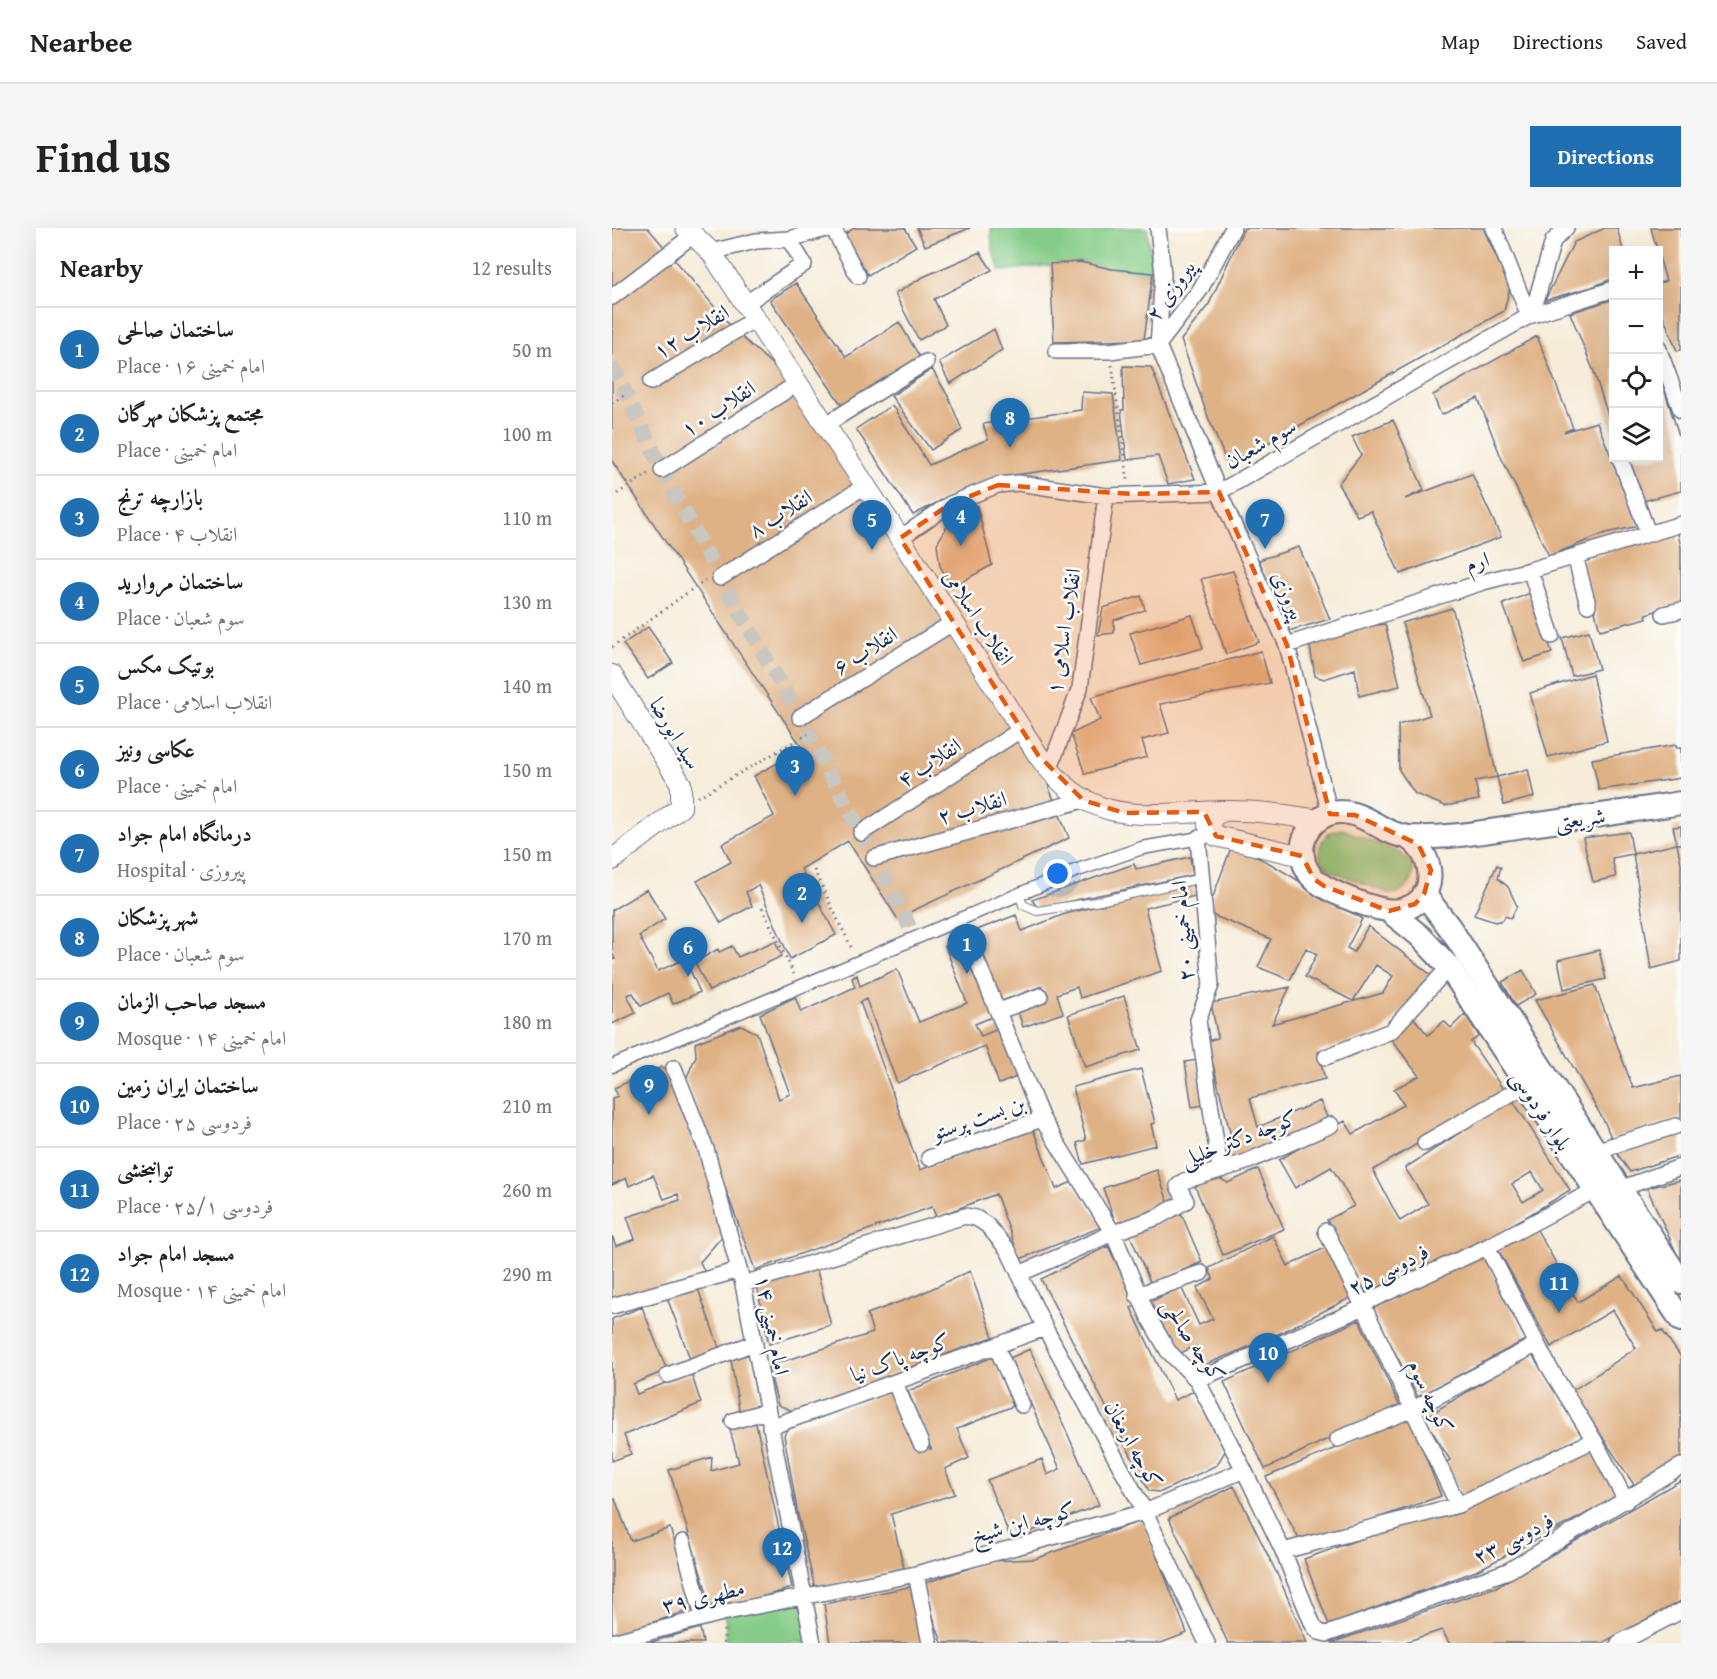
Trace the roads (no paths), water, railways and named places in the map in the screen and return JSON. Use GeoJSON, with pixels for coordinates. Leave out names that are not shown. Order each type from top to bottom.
{"type":"FeatureCollection","features":[{"type":"Feature","properties":{"kind":"main road","name":"شریعتی"},"geometry":{"type":"LineString","coordinates":[[1408,838],[1480,832],[1681,803]]}},
{"type":"Feature","properties":{"kind":"main road"},"geometry":{"type":"LineString","coordinates":[[1343,812],[1408,838],[1418,844],[1431,870],[1424,894],[1414,904],[1402,910],[1377,909],[1314,879],[1306,868],[1302,856],[1306,836],[1324,817],[1343,812]]}},
{"type":"Feature","properties":{"kind":"main road","name":"شریعتی"},"geometry":{"type":"LineString","coordinates":[[1428,860],[1451,845],[1480,832]]}},
{"type":"Feature","properties":{"kind":"main road","name":"بلوار فردوسی"},"geometry":{"type":"LineString","coordinates":[[1424,894],[1450,928],[1679,1277]]}},
{"type":"Feature","properties":{"kind":"main road","name":"بلوار فردوسی"},"geometry":{"type":"LineString","coordinates":[[1389,911],[1420,936],[1449,968],[1681,1320]]}},
{"type":"Feature","properties":{"kind":"street"},"geometry":{"type":"LineString","coordinates":[[711,252],[756,241],[789,239],[832,228],[858,276]]}},
{"type":"Feature","properties":{"kind":"street","name":"پیروزی"},"geometry":{"type":"LineString","coordinates":[[1158,228],[1163,274],[1158,345],[1219,492],[1287,645],[1324,817]]}},
{"type":"Feature","properties":{"kind":"street","name":"پیروزی ۲"},"geometry":{"type":"LineString","coordinates":[[1158,345],[1200,290],[1233,228]]}},
{"type":"Feature","properties":{"kind":"street"},"geometry":{"type":"LineString","coordinates":[[1494,228],[1529,316]]}},
{"type":"Feature","properties":{"kind":"street"},"geometry":{"type":"LineString","coordinates":[[1529,316],[1553,241],[1566,228]]}},
{"type":"Feature","properties":{"kind":"street"},"geometry":{"type":"LineString","coordinates":[[612,297],[689,231]]}},
{"type":"Feature","properties":{"kind":"street","name":"انقلاب اسلامی"},"geometry":{"type":"LineString","coordinates":[[689,231],[711,252],[900,538],[1049,770],[1083,800],[1100,808],[1124,813],[1158,816],[1224,811],[1324,817]]}},
{"type":"Feature","properties":{"kind":"street","name":"انقلاب ۱۲"},"geometry":{"type":"LineString","coordinates":[[651,382],[750,312],[804,264],[789,239]]}},
{"type":"Feature","properties":{"kind":"street","name":"سوم شعبان"},"geometry":{"type":"LineString","coordinates":[[900,538],[950,504],[998,485],[1018,483],[1106,496],[1219,492],[1529,316],[1609,292]]}},
{"type":"Feature","properties":{"kind":"street"},"geometry":{"type":"LineString","coordinates":[[1056,351],[1109,351],[1158,345]]}},
{"type":"Feature","properties":{"kind":"street"},"geometry":{"type":"LineString","coordinates":[[1662,354],[1681,410]]}},
{"type":"Feature","properties":{"kind":"street"},"geometry":{"type":"LineString","coordinates":[[825,425],[926,362]]}},
{"type":"Feature","properties":{"kind":"street","name":"انقلاب ۱۰"},"geometry":{"type":"LineString","coordinates":[[656,471],[798,383]]}},
{"type":"Feature","properties":{"kind":"street"},"geometry":{"type":"LineString","coordinates":[[1621,462],[1648,533]]}},
{"type":"Feature","properties":{"kind":"street","name":"انقلاب ۸"},"geometry":{"type":"LineString","coordinates":[[713,579],[865,486]]}},
{"type":"Feature","properties":{"kind":"street","name":"انقلاب اسلامی ۱"},"geometry":{"type":"LineString","coordinates":[[1049,770],[1080,688],[1106,496]]}},
{"type":"Feature","properties":{"kind":"street","name":"ارم"},"geometry":{"type":"LineString","coordinates":[[1287,645],[1483,582],[1681,525]]}},
{"type":"Feature","properties":{"kind":"street"},"geometry":{"type":"LineString","coordinates":[[1575,556],[1588,605]]}},
{"type":"Feature","properties":{"kind":"street"},"geometry":{"type":"LineString","coordinates":[[1530,570],[1552,636]]}},
{"type":"Feature","properties":{"kind":"street"},"geometry":{"type":"LineString","coordinates":[[1664,614],[1681,610]]}},
{"type":"Feature","properties":{"kind":"street","name":"انقلاب ۶"},"geometry":{"type":"LineString","coordinates":[[800,717],[954,622]]}},
{"type":"Feature","properties":{"kind":"street","name":"سید ابورضا"},"geometry":{"type":"LineString","coordinates":[[612,675],[681,784],[681,807],[612,860]]}},
{"type":"Feature","properties":{"kind":"street","name":"انقلاب ۴"},"geometry":{"type":"LineString","coordinates":[[861,833],[1022,729]]}},
{"type":"Feature","properties":{"kind":"street","name":"انقلاب ۲"},"geometry":{"type":"LineString","coordinates":[[874,858],[1083,800]]}},
{"type":"Feature","properties":{"kind":"street"},"geometry":{"type":"LineString","coordinates":[[1207,837],[1208,825],[1215,815],[1224,811]]}},
{"type":"Feature","properties":{"kind":"street"},"geometry":{"type":"LineString","coordinates":[[612,1066],[1106,859],[1177,840],[1207,837],[1302,856]]}},
{"type":"Feature","properties":{"kind":"street","name":"امام خمینی ۲۰"},"geometry":{"type":"LineString","coordinates":[[1207,837],[1202,878],[1211,985],[1198,1020],[1220,1170]]}},
{"type":"Feature","properties":{"kind":"street","name":"کوچه صالحی"},"geometry":{"type":"LineString","coordinates":[[970,944],[1042,1119],[1113,1233],[1137,1295],[1168,1351],[1197,1380],[1244,1470],[1313,1625],[1319,1632]]}},
{"type":"Feature","properties":{"kind":"street"},"geometry":{"type":"LineString","coordinates":[[1326,1057],[1390,1031],[1449,968]]}},
{"type":"Feature","properties":{"kind":"street"},"geometry":{"type":"LineString","coordinates":[[999,1011],[1040,996]]}},
{"type":"Feature","properties":{"kind":"street","name":"امام خمینی ۱۴"},"geometry":{"type":"LineString","coordinates":[[674,1068],[706,1149],[741,1277],[768,1419],[806,1597],[813,1643]]}},
{"type":"Feature","properties":{"kind":"street"},"geometry":{"type":"LineString","coordinates":[[1425,1143],[1526,1085]]}},
{"type":"Feature","properties":{"kind":"street","name":"بن بست پرستو"},"geometry":{"type":"LineString","coordinates":[[929,1158],[1042,1119]]}},
{"type":"Feature","properties":{"kind":"street","name":"کوچه دکتر خلیلی"},"geometry":{"type":"LineString","coordinates":[[1113,1233],[1158,1217],[1186,1201],[1178,1186],[1184,1181],[1246,1162],[1331,1125]]}},
{"type":"Feature","properties":{"kind":"street"},"geometry":{"type":"LineString","coordinates":[[1595,1151],[1676,1126]]}},
{"type":"Feature","properties":{"kind":"street"},"geometry":{"type":"LineString","coordinates":[[1620,1189],[1680,1167]]}},
{"type":"Feature","properties":{"kind":"street","name":"فردوسی ۲۵"},"geometry":{"type":"LineString","coordinates":[[1197,1380],[1363,1306],[1487,1247],[1595,1190]]}},
{"type":"Feature","properties":{"kind":"street","name":"کوچه ارمغان"},"geometry":{"type":"LineString","coordinates":[[612,1306],[741,1277],[965,1216],[976,1218],[987,1225],[1008,1250],[1045,1328],[1145,1512],[1204,1642]]}},
{"type":"Feature","properties":{"kind":"street","name":"کوچه سوم"},"geometry":{"type":"LineString","coordinates":[[1326,1231],[1458,1505]]}},
{"type":"Feature","properties":{"kind":"street"},"geometry":{"type":"LineString","coordinates":[[1018,1271],[1113,1233]]}},
{"type":"Feature","properties":{"kind":"street"},"geometry":{"type":"LineString","coordinates":[[1487,1247],[1537,1344],[1594,1440],[1626,1502]]}},
{"type":"Feature","properties":{"kind":"street"},"geometry":{"type":"LineString","coordinates":[[1137,1295],[1201,1273]]}},
{"type":"Feature","properties":{"kind":"street","name":"کوچه پاک نیا"},"geometry":{"type":"LineString","coordinates":[[733,1421],[768,1419],[895,1383],[1045,1328]]}},
{"type":"Feature","properties":{"kind":"street"},"geometry":{"type":"LineString","coordinates":[[668,1375],[754,1343]]}},
{"type":"Feature","properties":{"kind":"street"},"geometry":{"type":"LineString","coordinates":[[1338,1439],[1413,1409],[1537,1344]]}},
{"type":"Feature","properties":{"kind":"street"},"geometry":{"type":"LineString","coordinates":[[996,1346],[1022,1405]]}},
{"type":"Feature","properties":{"kind":"street"},"geometry":{"type":"LineString","coordinates":[[895,1383],[921,1444]]}},
{"type":"Feature","properties":{"kind":"street"},"geometry":{"type":"LineString","coordinates":[[1282,1551],[1458,1505],[1594,1440]]}},
{"type":"Feature","properties":{"kind":"street","name":"فردوسی ۲۳"},"geometry":{"type":"LineString","coordinates":[[1319,1632],[1327,1634],[1508,1571],[1626,1502],[1681,1466]]}},
{"type":"Feature","properties":{"kind":"street","name":"کوچه ابن شیخ"},"geometry":{"type":"LineString","coordinates":[[806,1597],[916,1574],[1145,1512],[1244,1470]]}},
{"type":"Feature","properties":{"kind":"street"},"geometry":{"type":"LineString","coordinates":[[683,1542],[703,1617]]}},
{"type":"Feature","properties":{"kind":"street"},"geometry":{"type":"LineString","coordinates":[[916,1574],[930,1643]]}},
{"type":"Feature","properties":{"kind":"street","name":"مطهری ۳۹"},"geometry":{"type":"LineString","coordinates":[[612,1642],[703,1617],[806,1597]]}},
{"type":"Feature","properties":{"kind":"street"},"geometry":{"type":"LineString","coordinates":[[1619,1643],[1681,1611]]}},
{"type":"Feature","properties":{"kind":"lane"},"geometry":{"type":"LineString","coordinates":[[1019,894],[1023,905],[1038,911],[1095,902],[1202,878]]}},
{"type":"Feature","properties":{"kind":"tunnel"},"geometry":{"type":"LineString","coordinates":[[612,365],[662,470],[720,578],[800,717],[904,914],[914,939]]}},
{"type":"Feature","properties":{"kind":"place","name":"شهر پزشکان"},"geometry":{"type":"Point","coordinates":[1010,448]}},
{"type":"Feature","properties":{"kind":"place","name":"ساختمان مروارید"},"geometry":{"type":"Point","coordinates":[961,546]}},
{"type":"Feature","properties":{"kind":"place","name":"درمانگاه امام جواد"},"geometry":{"type":"Point","coordinates":[1265,549]}},
{"type":"Feature","properties":{"kind":"place","name":"بوتیک مکس"},"geometry":{"type":"Point","coordinates":[872,550]}},
{"type":"Feature","properties":{"kind":"place","name":"بازارچه ترنج"},"geometry":{"type":"Point","coordinates":[795,796]}},
{"type":"Feature","properties":{"kind":"place","name":"مجتمع پزشكان مهرگان"},"geometry":{"type":"Point","coordinates":[802,923]}},
{"type":"Feature","properties":{"kind":"place","name":"ساختمان صالحی"},"geometry":{"type":"Point","coordinates":[967,974]}},
{"type":"Feature","properties":{"kind":"place","name":"عکاسی ونیز"},"geometry":{"type":"Point","coordinates":[688,977]}},
{"type":"Feature","properties":{"kind":"place","name":"مسجد صاحب الزمان"},"geometry":{"type":"Point","coordinates":[649,1115]}},
{"type":"Feature","properties":{"kind":"place","name":"توانبخشی"},"geometry":{"type":"Point","coordinates":[1559,1313]}},
{"type":"Feature","properties":{"kind":"place","name":"ساختمان ایران زمین"},"geometry":{"type":"Point","coordinates":[1268,1383]}},
{"type":"Feature","properties":{"kind":"place","name":"مسجد امام جواد"},"geometry":{"type":"Point","coordinates":[782,1578]}}]}
